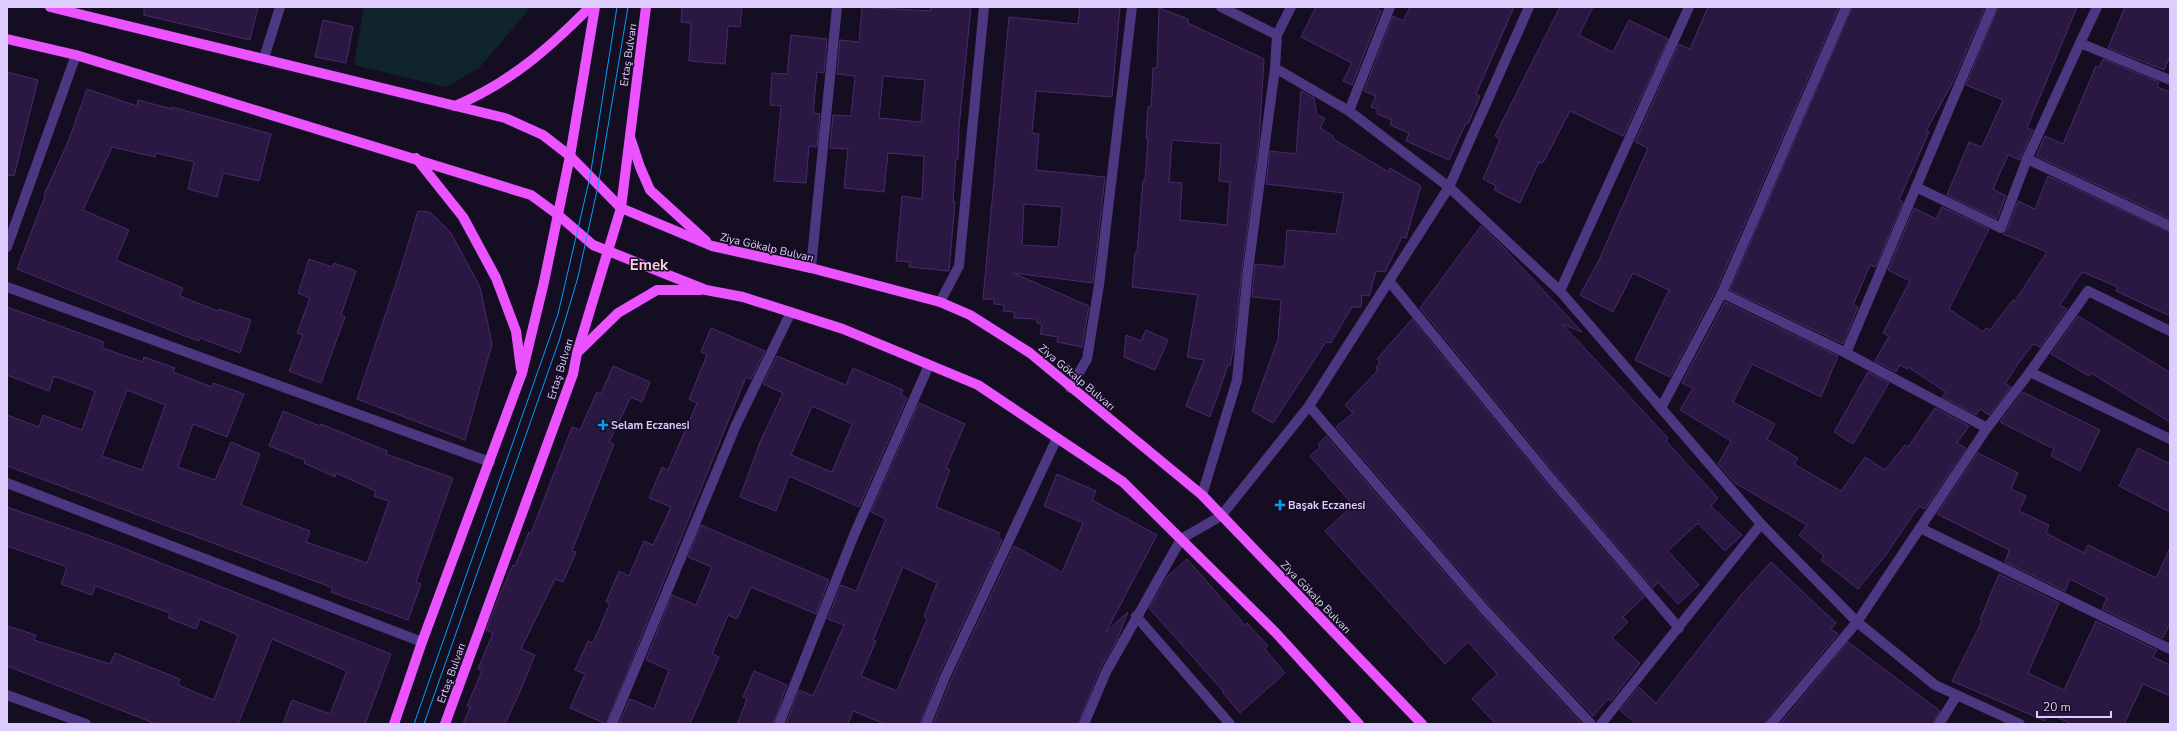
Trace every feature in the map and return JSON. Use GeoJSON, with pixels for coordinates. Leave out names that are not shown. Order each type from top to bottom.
{"type":"FeatureCollection","features":[{"type":"Feature","properties":{"kind":"main road"},"geometry":{"type":"LineString","coordinates":[[50,7],[505,118],[543,135],[570,156],[621,208]]}},
{"type":"Feature","properties":{"kind":"main road"},"geometry":{"type":"LineString","coordinates":[[456,106],[484,94],[511,76],[554,43],[590,7]]}},
{"type":"Feature","properties":{"kind":"main road"},"geometry":{"type":"LineString","coordinates":[[394,724],[422,642],[522,373],[544,282],[570,156],[595,7]]}},
{"type":"Feature","properties":{"kind":"main road","name":"Ertaş Bulvarı"},"geometry":{"type":"LineString","coordinates":[[445,724],[573,374],[577,353],[621,208],[646,7]]}},
{"type":"Feature","properties":{"kind":"main road"},"geometry":{"type":"LineString","coordinates":[[7,39],[76,55],[531,194],[593,245],[706,290]]}},
{"type":"Feature","properties":{"kind":"main road"},"geometry":{"type":"LineString","coordinates":[[629,134],[640,167],[650,190],[712,246]]}},
{"type":"Feature","properties":{"kind":"main road"},"geometry":{"type":"LineString","coordinates":[[416,158],[463,217],[496,278],[516,331],[522,373]]}},
{"type":"Feature","properties":{"kind":"main road","name":"Ziya Gökalp Bulvarı"},"geometry":{"type":"LineString","coordinates":[[621,208],[712,246],[811,268],[940,302],[970,315],[1030,353],[1070,388],[1202,495],[1422,724]]}},
{"type":"Feature","properties":{"kind":"main road"},"geometry":{"type":"LineString","coordinates":[[577,353],[618,313],[657,290],[706,290],[743,296],[843,329],[978,385],[1123,482],[1276,633],[1359,724]]}},
{"type":"Feature","properties":{"kind":"street"},"geometry":{"type":"LineString","coordinates":[[264,58],[280,7]]}},
{"type":"Feature","properties":{"kind":"street"},"geometry":{"type":"LineString","coordinates":[[811,268],[837,7]]}},
{"type":"Feature","properties":{"kind":"street"},"geometry":{"type":"LineString","coordinates":[[940,302],[959,266],[984,7]]}},
{"type":"Feature","properties":{"kind":"street"},"geometry":{"type":"LineString","coordinates":[[1070,388],[1086,359],[1099,285],[1132,7]]}},
{"type":"Feature","properties":{"kind":"street"},"geometry":{"type":"LineString","coordinates":[[1221,7],[1277,35]]}},
{"type":"Feature","properties":{"kind":"street"},"geometry":{"type":"LineString","coordinates":[[1202,495],[1237,380],[1248,270],[1275,68],[1277,35],[1291,7]]}},
{"type":"Feature","properties":{"kind":"street"},"geometry":{"type":"LineString","coordinates":[[1349,111],[1390,7]]}},
{"type":"Feature","properties":{"kind":"street"},"geometry":{"type":"LineString","coordinates":[[1084,724],[1106,672],[1136,616],[1181,539],[1221,516],[1310,406],[1449,187],[1530,7]]}},
{"type":"Feature","properties":{"kind":"street"},"geometry":{"type":"LineString","coordinates":[[1560,291],[1689,7]]}},
{"type":"Feature","properties":{"kind":"street"},"geometry":{"type":"LineString","coordinates":[[1660,408],[1722,293],[1846,7]]}},
{"type":"Feature","properties":{"kind":"street"},"geometry":{"type":"LineString","coordinates":[[1846,353],[1992,7]]}},
{"type":"Feature","properties":{"kind":"street"},"geometry":{"type":"LineString","coordinates":[[1916,187],[2001,228],[2027,158],[2097,7]]}},
{"type":"Feature","properties":{"kind":"street"},"geometry":{"type":"LineString","coordinates":[[2080,42],[2170,80]]}},
{"type":"Feature","properties":{"kind":"street"},"geometry":{"type":"LineString","coordinates":[[7,247],[76,55]]}},
{"type":"Feature","properties":{"kind":"street"},"geometry":{"type":"LineString","coordinates":[[1275,68],[1349,111],[1449,187],[1560,291],[1762,524],[1857,622],[1935,685],[2020,724]]}},
{"type":"Feature","properties":{"kind":"street"},"geometry":{"type":"LineString","coordinates":[[2027,158],[2170,226]]}},
{"type":"Feature","properties":{"kind":"street"},"geometry":{"type":"LineString","coordinates":[[1389,281],[1553,481],[1679,628]]}},
{"type":"Feature","properties":{"kind":"street"},"geometry":{"type":"LineString","coordinates":[[7,287],[490,462]]}},
{"type":"Feature","properties":{"kind":"street"},"geometry":{"type":"LineString","coordinates":[[1771,724],[1857,622],[1987,428],[2030,372],[2088,291],[2170,331]]}},
{"type":"Feature","properties":{"kind":"street"},"geometry":{"type":"LineString","coordinates":[[1722,293],[1846,353],[1987,428]]}},
{"type":"Feature","properties":{"kind":"street"},"geometry":{"type":"LineString","coordinates":[[612,724],[736,425],[791,312]]}},
{"type":"Feature","properties":{"kind":"street"},"geometry":{"type":"LineString","coordinates":[[779,724],[854,535],[929,365]]}},
{"type":"Feature","properties":{"kind":"street"},"geometry":{"type":"LineString","coordinates":[[2030,372],[2170,439]]}},
{"type":"Feature","properties":{"kind":"street"},"geometry":{"type":"LineString","coordinates":[[1310,406],[1484,609],[1591,724]]}},
{"type":"Feature","properties":{"kind":"street"},"geometry":{"type":"LineString","coordinates":[[926,724],[945,677],[1057,438]]}},
{"type":"Feature","properties":{"kind":"street"},"geometry":{"type":"LineString","coordinates":[[7,483],[422,642]]}},
{"type":"Feature","properties":{"kind":"street"},"geometry":{"type":"LineString","coordinates":[[1601,724],[1762,524]]}},
{"type":"Feature","properties":{"kind":"street"},"geometry":{"type":"LineString","coordinates":[[1920,528],[2170,649]]}},
{"type":"Feature","properties":{"kind":"street"},"geometry":{"type":"LineString","coordinates":[[1136,616],[1230,724]]}},
{"type":"Feature","properties":{"kind":"street"},"geometry":{"type":"LineString","coordinates":[[7,695],[86,724]]}},
{"type":"Feature","properties":{"kind":"street"},"geometry":{"type":"LineString","coordinates":[[1939,724],[1957,695]]}},
{"type":"Feature","properties":{"kind":"shaded area"},"geometry":{"type":"Polygon","coordinates":[[[364,7],[531,7],[479,68],[446,87],[354,65],[364,7]]]}},
{"type":"Feature","properties":{"kind":"building"},"geometry":{"type":"Polygon","coordinates":[[[144,7],[258,7],[250,40],[144,15],[144,7]]]}},
{"type":"Feature","properties":{"kind":"building"},"geometry":{"type":"Polygon","coordinates":[[[682,7],[742,7],[740,27],[728,26],[725,64],[689,61],[691,23],[681,22],[682,7]]]}},
{"type":"Feature","properties":{"kind":"building"},"geometry":{"type":"Polygon","coordinates":[[[862,7],[930,11],[931,7],[971,7],[959,127],[958,159],[956,159],[953,202],[955,202],[949,271],[909,267],[910,262],[896,261],[902,196],[922,199],[924,156],[888,153],[884,192],[844,188],[848,149],[830,148],[833,115],[851,116],[855,76],[837,74],[840,40],[859,42],[862,7]],[[883,76],[879,118],[921,122],[925,80],[883,76]]]}},
{"type":"Feature","properties":{"kind":"building"},"geometry":{"type":"Polygon","coordinates":[[[1080,7],[1120,7],[1112,97],[1036,91],[1032,133],[1039,134],[1036,170],[1105,177],[1093,283],[1013,273],[1089,306],[1082,347],[1057,342],[1058,337],[1040,334],[1042,325],[1037,323],[1037,319],[1014,318],[1014,312],[1003,311],[1004,305],[994,304],[994,299],[983,299],[1009,17],[1078,24],[1080,7]],[[1024,204],[1022,245],[1058,247],[1062,207],[1024,204]]]}},
{"type":"Feature","properties":{"kind":"building"},"geometry":{"type":"Polygon","coordinates":[[[1316,7],[1373,7],[1381,11],[1352,85],[1343,81],[1352,63],[1301,37],[1316,7]]]}},
{"type":"Feature","properties":{"kind":"building"},"geometry":{"type":"Polygon","coordinates":[[[1410,7],[1514,7],[1476,94],[1480,96],[1468,124],[1466,123],[1449,160],[1406,141],[1409,133],[1390,125],[1392,120],[1377,114],[1378,110],[1371,107],[1376,96],[1364,91],[1393,16],[1403,21],[1410,7]]]}},
{"type":"Feature","properties":{"kind":"building"},"geometry":{"type":"Polygon","coordinates":[[[1560,7],[1593,7],[1579,35],[1613,52],[1629,20],[1668,39],[1623,136],[1570,111],[1544,161],[1542,163],[1539,162],[1520,203],[1494,190],[1496,186],[1483,179],[1500,139],[1495,136],[1560,7]]]}},
{"type":"Feature","properties":{"kind":"building"},"geometry":{"type":"Polygon","coordinates":[[[1708,7],[1839,7],[1716,290],[1670,377],[1635,360],[1669,290],[1633,273],[1613,312],[1580,295],[1599,260],[1648,148],[1635,142],[1679,44],[1690,49],[1708,7]]]}},
{"type":"Feature","properties":{"kind":"building"},"geometry":{"type":"Polygon","coordinates":[[[1852,7],[1985,7],[1954,80],[1926,131],[1929,132],[1899,200],[1903,202],[1877,264],[1875,267],[1870,265],[1853,305],[1858,307],[1843,344],[1730,290],[1852,7]]]}},
{"type":"Feature","properties":{"kind":"building"},"geometry":{"type":"Polygon","coordinates":[[[1998,7],[2077,7],[2027,128],[2033,130],[2020,160],[2008,155],[1993,189],[2006,196],[1997,219],[1947,195],[1969,142],[1982,147],[2003,100],[1966,85],[1998,7]]]}},
{"type":"Feature","properties":{"kind":"building"},"geometry":{"type":"Polygon","coordinates":[[[2125,7],[2170,7],[2170,56],[2164,70],[2108,48],[2125,7]]]}},
{"type":"Feature","properties":{"kind":"building"},"geometry":{"type":"Polygon","coordinates":[[[1159,8],[1188,19],[1188,23],[1264,59],[1259,141],[1242,269],[1234,347],[1230,366],[1228,365],[1210,417],[1186,406],[1204,360],[1187,357],[1198,295],[1132,287],[1135,253],[1137,253],[1143,181],[1145,181],[1148,138],[1146,138],[1148,107],[1151,107],[1153,68],[1157,68],[1159,8]],[[1172,140],[1169,182],[1182,183],[1180,220],[1227,225],[1230,182],[1219,181],[1221,144],[1172,140]]]}},
{"type":"Feature","properties":{"kind":"building"},"geometry":{"type":"Polygon","coordinates":[[[323,20],[353,27],[346,63],[315,57],[323,20]]]}},
{"type":"Feature","properties":{"kind":"building"},"geometry":{"type":"Polygon","coordinates":[[[791,35],[827,39],[824,73],[817,72],[813,113],[820,114],[817,147],[809,146],[806,183],[774,181],[781,106],[770,105],[772,73],[787,74],[791,35]]]}},
{"type":"Feature","properties":{"kind":"building"},"geometry":{"type":"Polygon","coordinates":[[[2103,59],[2159,82],[2157,87],[2170,92],[2170,219],[2036,156],[2045,136],[2063,144],[2096,66],[2099,68],[2103,59]]]}},
{"type":"Feature","properties":{"kind":"building"},"geometry":{"type":"Polygon","coordinates":[[[7,72],[38,80],[14,176],[7,175],[7,72]]]}},
{"type":"Feature","properties":{"kind":"building"},"geometry":{"type":"Polygon","coordinates":[[[87,89],[137,106],[138,100],[172,109],[172,107],[271,134],[259,181],[223,173],[217,197],[188,189],[194,162],[156,153],[155,157],[112,147],[83,210],[129,230],[116,260],[183,288],[180,296],[218,311],[219,309],[251,320],[240,353],[200,338],[199,341],[185,336],[17,269],[45,196],[44,195],[68,142],[87,89]]]}},
{"type":"Feature","properties":{"kind":"building"},"geometry":{"type":"Polygon","coordinates":[[[1301,91],[1314,98],[1317,115],[1325,118],[1320,128],[1333,136],[1333,139],[1389,172],[1390,168],[1421,186],[1406,238],[1402,237],[1385,272],[1376,271],[1369,296],[1362,295],[1361,307],[1352,307],[1331,343],[1326,342],[1273,423],[1252,411],[1278,339],[1281,300],[1252,297],[1255,264],[1284,267],[1287,230],[1336,234],[1344,193],[1266,184],[1270,151],[1296,154],[1301,91]]]}},
{"type":"Feature","properties":{"kind":"building"},"geometry":{"type":"Polygon","coordinates":[[[2048,176],[2170,232],[2170,316],[2116,291],[2118,287],[2082,272],[2060,305],[2067,309],[2040,347],[2033,344],[2018,364],[2005,384],[2011,387],[1989,415],[1980,409],[1976,415],[1942,397],[1946,392],[1908,367],[1907,369],[1900,365],[1896,372],[1875,361],[1889,336],[1883,333],[1910,281],[1888,270],[1914,208],[1936,219],[1942,207],[1989,229],[1949,309],[1983,332],[1986,328],[1990,330],[2013,300],[2015,301],[2047,252],[2003,234],[2007,230],[2018,201],[2035,209],[2048,176]]]}},
{"type":"Feature","properties":{"kind":"building"},"geometry":{"type":"Polygon","coordinates":[[[418,211],[430,212],[451,233],[480,287],[492,344],[465,440],[357,399],[399,274],[418,211]]]}},
{"type":"Feature","properties":{"kind":"building"},"geometry":{"type":"Polygon","coordinates":[[[1481,226],[1502,246],[1582,332],[1562,324],[1668,438],[1666,441],[1718,498],[1711,506],[1742,535],[1725,551],[1698,523],[1668,551],[1699,585],[1678,604],[1658,582],[1653,588],[1558,477],[1420,308],[1481,226]]]}},
{"type":"Feature","properties":{"kind":"building"},"geometry":{"type":"Polygon","coordinates":[[[309,259],[332,267],[334,263],[356,271],[341,315],[345,317],[321,383],[289,371],[303,335],[297,333],[310,298],[298,293],[309,259]]]}},
{"type":"Feature","properties":{"kind":"building"},"geometry":{"type":"Polygon","coordinates":[[[1725,302],[1838,356],[1821,397],[1752,364],[1733,402],[1775,424],[1767,439],[1798,458],[1794,464],[1841,491],[1865,457],[1885,470],[1905,445],[1908,447],[1935,408],[1969,426],[1957,443],[1966,448],[1925,509],[1919,506],[1885,556],[1858,589],[1821,560],[1824,556],[1799,535],[1807,525],[1735,483],[1718,464],[1731,441],[1680,410],[1693,388],[1682,383],[1725,302]]]}},
{"type":"Feature","properties":{"kind":"building"},"geometry":{"type":"Polygon","coordinates":[[[7,307],[104,342],[102,348],[143,362],[144,357],[175,368],[173,372],[212,387],[213,383],[244,394],[227,437],[193,424],[178,467],[215,480],[231,442],[260,454],[241,505],[310,531],[306,542],[367,563],[389,501],[374,496],[376,491],[336,473],[335,477],[304,463],[305,460],[269,446],[283,411],[320,426],[321,424],[387,451],[386,454],[453,478],[416,582],[421,584],[408,620],[331,592],[333,588],[7,466],[7,415],[39,427],[43,415],[82,430],[95,391],[54,376],[49,391],[7,375],[7,307]],[[127,390],[102,456],[142,470],[165,405],[127,390]]]}},
{"type":"Feature","properties":{"kind":"building"},"geometry":{"type":"Polygon","coordinates":[[[2078,316],[2169,372],[2170,370],[2170,422],[2091,373],[2089,376],[2051,354],[2078,316]]]}},
{"type":"Feature","properties":{"kind":"building"},"geometry":{"type":"Polygon","coordinates":[[[1412,319],[1548,485],[1644,597],[1623,617],[1628,622],[1612,638],[1640,663],[1611,701],[1608,699],[1593,716],[1489,605],[1336,427],[1353,413],[1345,405],[1378,370],[1376,368],[1380,362],[1377,359],[1412,319]]]}},
{"type":"Feature","properties":{"kind":"building"},"geometry":{"type":"Polygon","coordinates":[[[711,328],[765,351],[751,379],[746,377],[606,724],[570,708],[585,674],[575,670],[588,641],[593,643],[610,603],[606,602],[619,571],[629,576],[644,541],[653,545],[671,507],[649,498],[662,467],[668,470],[697,403],[689,399],[707,355],[701,352],[711,328]]]}},
{"type":"Feature","properties":{"kind":"building"},"geometry":{"type":"Polygon","coordinates":[[[1146,330],[1168,340],[1155,370],[1124,357],[1126,335],[1141,341],[1146,330]]]}},
{"type":"Feature","properties":{"kind":"building"},"geometry":{"type":"Polygon","coordinates":[[[777,356],[846,385],[853,368],[903,390],[901,395],[907,398],[859,507],[789,476],[776,511],[740,497],[760,442],[783,393],[763,384],[777,356]],[[812,406],[791,455],[832,472],[852,424],[812,406]]]}},
{"type":"Feature","properties":{"kind":"building"},"geometry":{"type":"Polygon","coordinates":[[[613,366],[650,382],[642,402],[631,397],[609,442],[614,444],[572,551],[576,552],[563,582],[555,579],[521,649],[535,655],[505,724],[463,724],[470,707],[467,706],[482,671],[478,669],[493,633],[486,630],[498,599],[513,565],[515,566],[529,532],[531,533],[572,427],[580,430],[597,392],[601,394],[613,366]]]}},
{"type":"Feature","properties":{"kind":"building"},"geometry":{"type":"Polygon","coordinates":[[[1868,372],[1889,383],[1853,444],[1834,432],[1868,372]]]}},
{"type":"Feature","properties":{"kind":"building"},"geometry":{"type":"Polygon","coordinates":[[[2023,392],[2100,430],[2080,471],[2051,456],[2054,449],[2000,422],[2023,392]]]}},
{"type":"Feature","properties":{"kind":"building"},"geometry":{"type":"Polygon","coordinates":[[[919,403],[965,424],[946,468],[950,470],[936,507],[1000,533],[998,537],[1002,540],[939,674],[920,724],[885,724],[853,711],[848,724],[786,724],[799,690],[813,696],[844,625],[828,619],[841,585],[856,591],[886,519],[871,512],[919,403]],[[903,567],[873,640],[876,641],[861,676],[897,691],[927,619],[924,617],[937,583],[903,567]]]}},
{"type":"Feature","properties":{"kind":"building"},"geometry":{"type":"Polygon","coordinates":[[[1326,436],[1479,613],[1582,724],[1496,724],[1472,699],[1497,674],[1468,642],[1445,664],[1325,531],[1353,505],[1310,456],[1320,447],[1318,444],[1326,436]]]}},
{"type":"Feature","properties":{"kind":"building"},"geometry":{"type":"Polygon","coordinates":[[[2138,448],[2170,464],[2170,512],[2119,486],[2138,448]]]}},
{"type":"Feature","properties":{"kind":"building"},"geometry":{"type":"Polygon","coordinates":[[[1978,453],[2018,473],[2011,489],[2026,496],[2019,511],[2049,525],[2046,533],[2084,553],[2088,545],[2156,578],[2170,548],[2170,623],[2163,638],[2102,609],[2107,598],[2070,579],[2065,591],[2005,562],[2009,551],[2007,549],[1937,514],[1978,453]]]}},
{"type":"Feature","properties":{"kind":"building"},"geometry":{"type":"Polygon","coordinates":[[[1057,474],[1096,491],[1092,500],[1157,535],[1106,632],[1128,612],[1117,640],[1100,669],[1078,724],[933,724],[951,680],[1014,546],[1062,572],[1083,523],[1044,506],[1057,474]]]}},
{"type":"Feature","properties":{"kind":"building"},"geometry":{"type":"Polygon","coordinates":[[[7,507],[113,544],[391,654],[365,724],[283,724],[292,700],[330,714],[347,671],[272,639],[238,724],[156,724],[7,666],[7,626],[36,635],[34,640],[110,664],[115,653],[180,679],[178,685],[214,700],[238,635],[200,619],[196,629],[168,618],[170,613],[95,586],[92,595],[61,584],[67,567],[7,546],[7,507]]]}},
{"type":"Feature","properties":{"kind":"building"},"geometry":{"type":"Polygon","coordinates":[[[701,525],[829,580],[816,614],[751,587],[737,619],[728,615],[712,654],[719,657],[690,724],[619,724],[630,699],[654,709],[669,670],[646,660],[672,595],[696,605],[712,567],[688,557],[701,525]]]}},
{"type":"Feature","properties":{"kind":"building"},"geometry":{"type":"Polygon","coordinates":[[[1187,559],[1245,625],[1247,623],[1268,646],[1265,649],[1285,673],[1240,713],[1223,693],[1224,692],[1149,608],[1168,576],[1187,559]]]}},
{"type":"Feature","properties":{"kind":"building"},"geometry":{"type":"Polygon","coordinates":[[[1771,562],[1836,623],[1831,629],[1838,634],[1766,720],[1765,724],[1636,724],[1620,710],[1639,687],[1656,703],[1741,595],[1771,562]]]}},
{"type":"Feature","properties":{"kind":"building"},"geometry":{"type":"Polygon","coordinates":[[[1999,574],[2059,603],[2028,673],[2064,690],[2096,621],[2157,650],[2153,657],[2170,665],[2170,696],[2143,684],[2124,724],[2072,724],[2049,714],[2045,721],[1952,681],[1982,621],[1980,620],[1999,574]]]}},
{"type":"Feature","properties":{"kind":"building"},"geometry":{"type":"Polygon","coordinates":[[[1848,642],[1940,711],[1933,724],[1780,724],[1848,642]]]}},
{"type":"Feature","properties":{"kind":"building"},"geometry":{"type":"Polygon","coordinates":[[[754,671],[787,685],[773,724],[737,724],[747,699],[743,697],[754,671]]]}},
{"type":"Feature","properties":{"kind":"tram line"},"geometry":{"type":"LineString","coordinates":[[414,724],[558,314],[590,177],[617,7]]}},
{"type":"Feature","properties":{"kind":"tram line"},"geometry":{"type":"LineString","coordinates":[[424,724],[559,341],[578,277],[598,186],[628,7]]}},
{"type":"Feature","properties":{"kind":"place","name":"Selam Eczanesi"},"geometry":{"type":"Point","coordinates":[603,425]}},
{"type":"Feature","properties":{"kind":"place","name":"Başak Eczanesi"},"geometry":{"type":"Point","coordinates":[1280,505]}},
{"type":"Feature","properties":{"kind":"district","name":"Emek"},"geometry":{"type":"Point","coordinates":[649,265]}}]}
